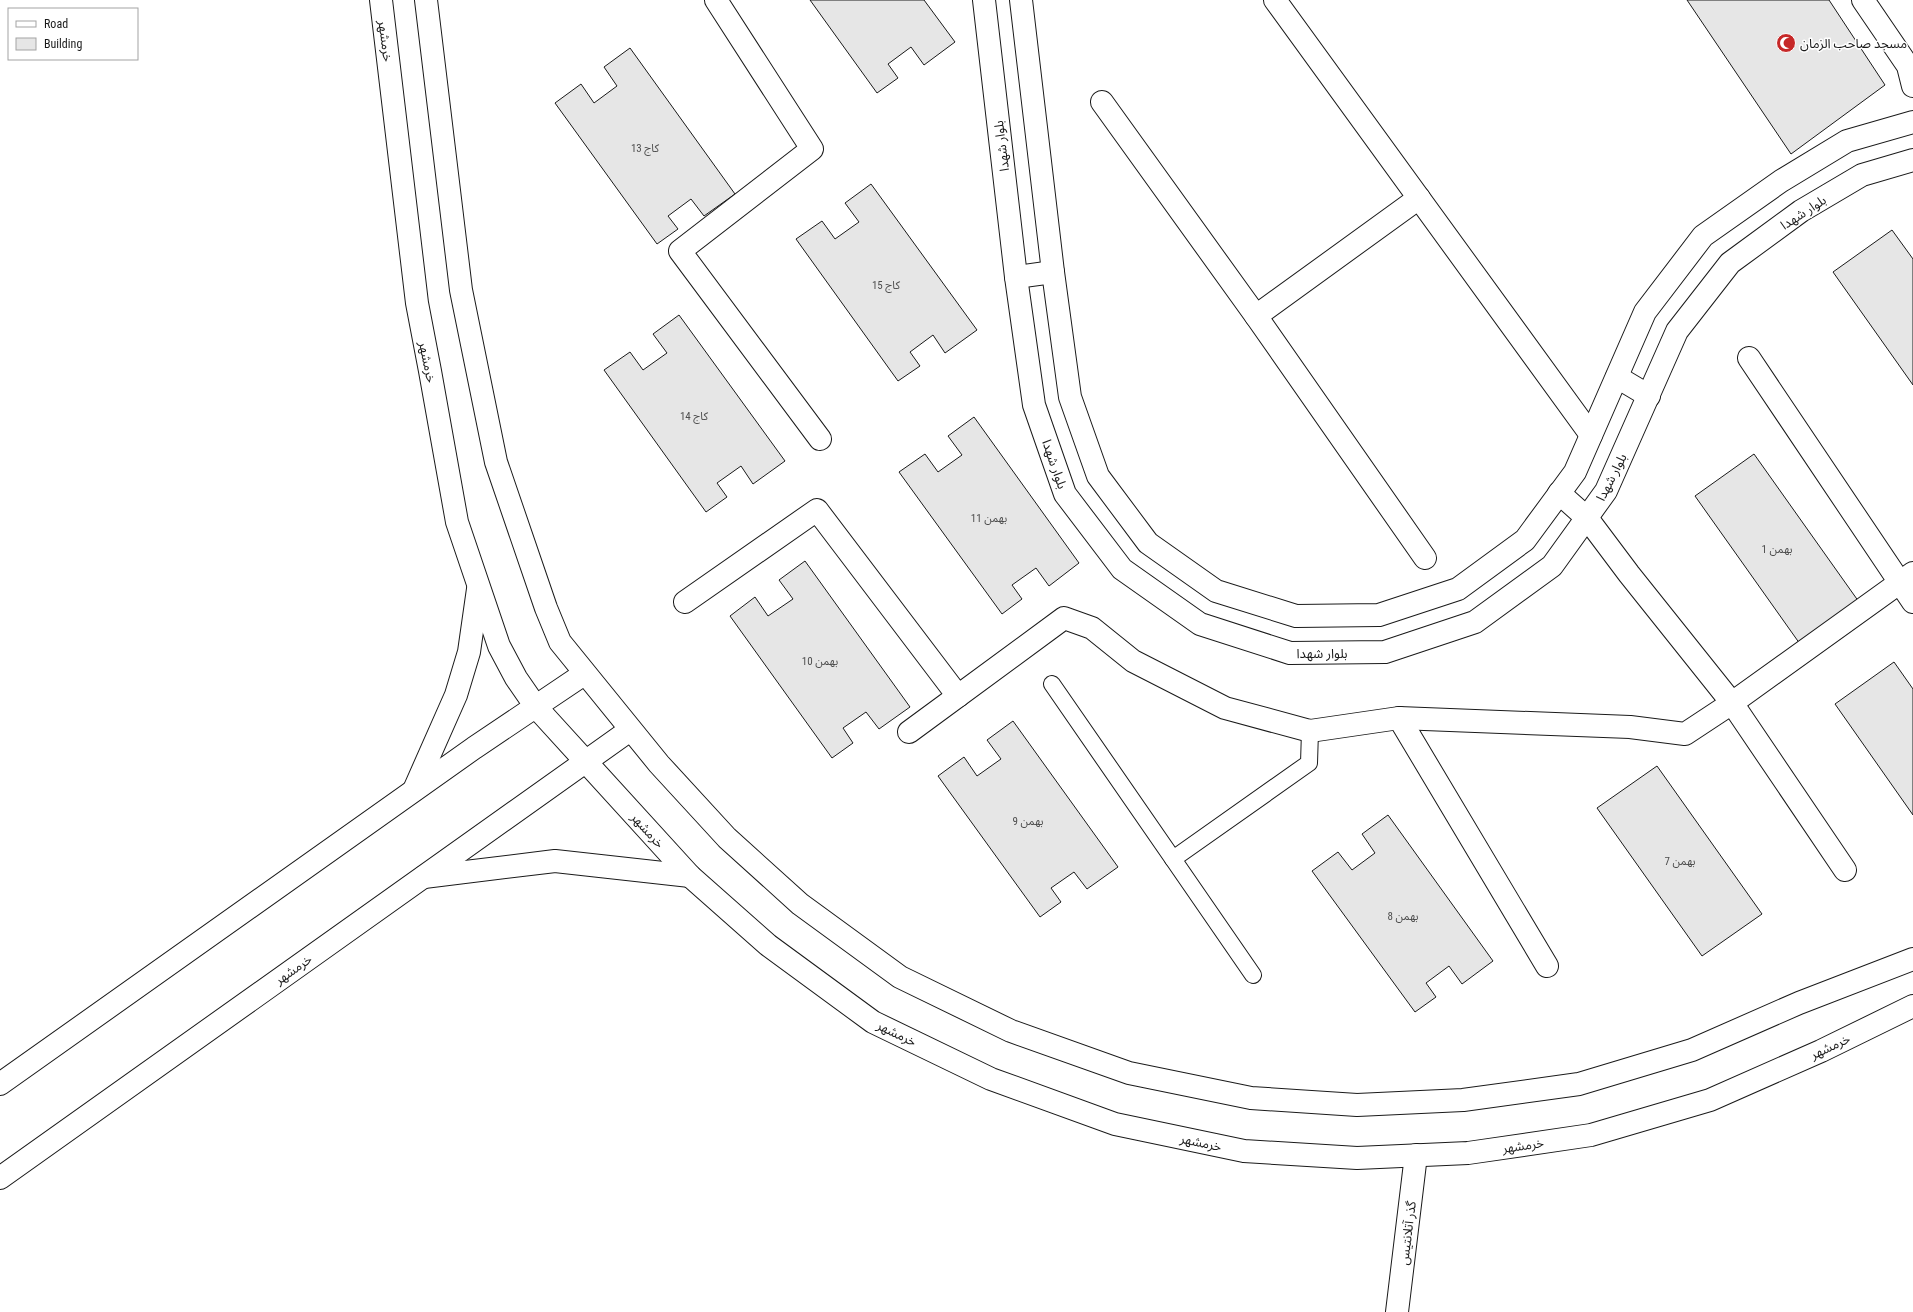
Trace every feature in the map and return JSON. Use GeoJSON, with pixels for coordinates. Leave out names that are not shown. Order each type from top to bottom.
{"type":"FeatureCollection","features":[{"type":"Feature","properties":{"kind":"street","name":"خرمشهر"},"geometry":{"type":"LineString","coordinates":[[381,0],[417,303],[457,522],[499,646],[516,678],[536,707],[690,876],[768,945],[873,1022],[991,1079],[1115,1124],[1244,1151],[1357,1158],[1468,1153],[1591,1135],[1710,1100],[1822,1051],[1913,1006]]}},
{"type":"Feature","properties":{"kind":"street"},"geometry":{"type":"LineString","coordinates":[[426,0],[462,290],[496,462],[546,608],[560,642],[630,730],[727,838],[800,904],[900,977],[1011,1031],[1129,1073],[1251,1098],[1357,1105],[1463,1100],[1579,1084],[1692,1050],[1799,1003],[1913,959]]}},
{"type":"Feature","properties":{"kind":"street"},"geometry":{"type":"LineString","coordinates":[[716,0],[812,149],[680,251],[820,439]]}},
{"type":"Feature","properties":{"kind":"street","name":"بلوار شهدا"},"geometry":{"type":"LineString","coordinates":[[984,0],[1016,277],[1034,405],[1065,494],[1122,570],[1200,624],[1290,653],[1385,652],[1475,622],[1552,566],[1606,491],[1677,331],[1730,263],[1801,211],[1862,175],[1913,160]]}},
{"type":"Feature","properties":{"kind":"street"},"geometry":{"type":"LineString","coordinates":[[1021,0],[1053,272],[1070,396],[1098,476],[1148,542],[1216,591],[1296,616],[1379,615],[1458,589],[1525,540],[1575,472],[1645,312],[1703,236],[1781,181],[1846,141],[1913,122]]}},
{"type":"Feature","properties":{"kind":"street"},"geometry":{"type":"LineString","coordinates":[[1275,0],[1591,435]]}},
{"type":"Feature","properties":{"kind":"street"},"geometry":{"type":"LineString","coordinates":[[1863,0],[1908,66],[1913,86]]}},
{"type":"Feature","properties":{"kind":"street"},"geometry":{"type":"LineString","coordinates":[[1102,102],[1256,316],[1425,558]]}},
{"type":"Feature","properties":{"kind":"street"},"geometry":{"type":"LineString","coordinates":[[1256,316],[1419,198]]}},
{"type":"Feature","properties":{"kind":"street"},"geometry":{"type":"LineString","coordinates":[[1016,277],[1053,272]]}},
{"type":"Feature","properties":{"kind":"street"},"geometry":{"type":"LineString","coordinates":[[1749,358],[1906,578],[1913,602]]}},
{"type":"Feature","properties":{"kind":"street"},"geometry":{"type":"LineString","coordinates":[[1617,377],[1648,396]]}},
{"type":"Feature","properties":{"kind":"street"},"geometry":{"type":"LineString","coordinates":[[1559,493],[1587,518],[1629,574],[1732,703],[1845,870]]}},
{"type":"Feature","properties":{"kind":"street"},"geometry":{"type":"LineString","coordinates":[[684,602],[817,510],[958,696]]}},
{"type":"Feature","properties":{"kind":"street"},"geometry":{"type":"LineString","coordinates":[[909,732],[1064,618],[1092,628],[1133,661],[1225,708],[1310,731],[1399,718],[1630,727],[1685,734],[1732,703],[1906,578]]}},
{"type":"Feature","properties":{"kind":"street"},"geometry":{"type":"LineString","coordinates":[[414,791],[456,695],[469,652],[478,586]]}},
{"type":"Feature","properties":{"kind":"street"},"geometry":{"type":"LineString","coordinates":[[0,1084],[414,791],[584,674]]}},
{"type":"Feature","properties":{"kind":"street"},"geometry":{"type":"LineString","coordinates":[[1399,718],[1547,966]]}},
{"type":"Feature","properties":{"kind":"street","name":"خرمشهر"},"geometry":{"type":"LineString","coordinates":[[0,1178],[630,730]]}},
{"type":"Feature","properties":{"kind":"street"},"geometry":{"type":"LineString","coordinates":[[421,878],[555,861],[690,876]]}},
{"type":"Feature","properties":{"kind":"street","name":"گذر آتلانتیس"},"geometry":{"type":"LineString","coordinates":[[1397,1312],[1416,1155]]}},
{"type":"Feature","properties":{"kind":"lane"},"geometry":{"type":"LineString","coordinates":[[1052,684],[1253,975]]}},
{"type":"Feature","properties":{"kind":"lane"},"geometry":{"type":"LineString","coordinates":[[1173,859],[1309,763],[1310,731]]}},
{"type":"Feature","properties":{"kind":"building"},"geometry":{"type":"Polygon","coordinates":[[[810,0],[924,0],[955,42],[924,65],[911,47],[888,64],[898,78],[877,93],[810,0]]]}},
{"type":"Feature","properties":{"kind":"building","name":"مسجد صاحب الزمان"},"geometry":{"type":"Polygon","coordinates":[[[1687,0],[1829,0],[1885,85],[1791,154],[1687,0]]]}},
{"type":"Feature","properties":{"kind":"building"},"geometry":{"type":"Polygon","coordinates":[[[630,48],[735,194],[704,216],[691,199],[668,216],[678,229],[657,244],[555,103],[581,84],[594,103],[617,86],[604,67],[630,48]]]}},
{"type":"Feature","properties":{"kind":"building"},"geometry":{"type":"Polygon","coordinates":[[[871,184],[977,330],[945,353],[933,335],[910,352],[920,366],[898,381],[796,239],[822,221],[835,239],[859,222],[845,203],[871,184]]]}},
{"type":"Feature","properties":{"kind":"building"},"geometry":{"type":"Polygon","coordinates":[[[1892,230],[1913,259],[1913,385],[1833,272],[1892,230]]]}},
{"type":"Feature","properties":{"kind":"building"},"geometry":{"type":"Polygon","coordinates":[[[679,315],[785,461],[753,484],[741,466],[717,483],[727,497],[706,512],[604,370],[630,352],[643,370],[667,353],[653,334],[679,315]]]}},
{"type":"Feature","properties":{"kind":"building"},"geometry":{"type":"Polygon","coordinates":[[[974,417],[1079,563],[1049,586],[1036,568],[1012,585],[1022,599],[1002,614],[899,472],[925,454],[938,472],[962,455],[948,436],[974,417]]]}},
{"type":"Feature","properties":{"kind":"building"},"geometry":{"type":"Polygon","coordinates":[[[1754,454],[1859,602],[1800,644],[1695,496],[1754,454]]]}},
{"type":"Feature","properties":{"kind":"building"},"geometry":{"type":"Polygon","coordinates":[[[805,561],[910,707],[879,729],[866,712],[843,728],[853,743],[832,758],[730,616],[755,597],[768,616],[793,599],[779,580],[805,561]]]}},
{"type":"Feature","properties":{"kind":"building"},"geometry":{"type":"Polygon","coordinates":[[[1894,662],[1913,689],[1913,815],[1835,704],[1894,662]]]}},
{"type":"Feature","properties":{"kind":"building"},"geometry":{"type":"Polygon","coordinates":[[[1013,721],[1118,867],[1087,889],[1074,872],[1051,888],[1061,902],[1040,917],[938,776],[964,757],[977,776],[1001,759],[987,740],[1013,721]]]}},
{"type":"Feature","properties":{"kind":"building"},"geometry":{"type":"Polygon","coordinates":[[[1657,766],[1762,914],[1702,956],[1597,808],[1657,766]]]}},
{"type":"Feature","properties":{"kind":"building"},"geometry":{"type":"Polygon","coordinates":[[[1388,815],[1493,961],[1462,984],[1449,966],[1426,983],[1436,997],[1415,1012],[1312,871],[1338,852],[1352,870],[1375,853],[1362,834],[1388,815]]]}},
{"type":"Feature","properties":{"kind":"place","name":"مسجد صاحب الزمان"},"geometry":{"type":"Point","coordinates":[1786,43]}}]}
